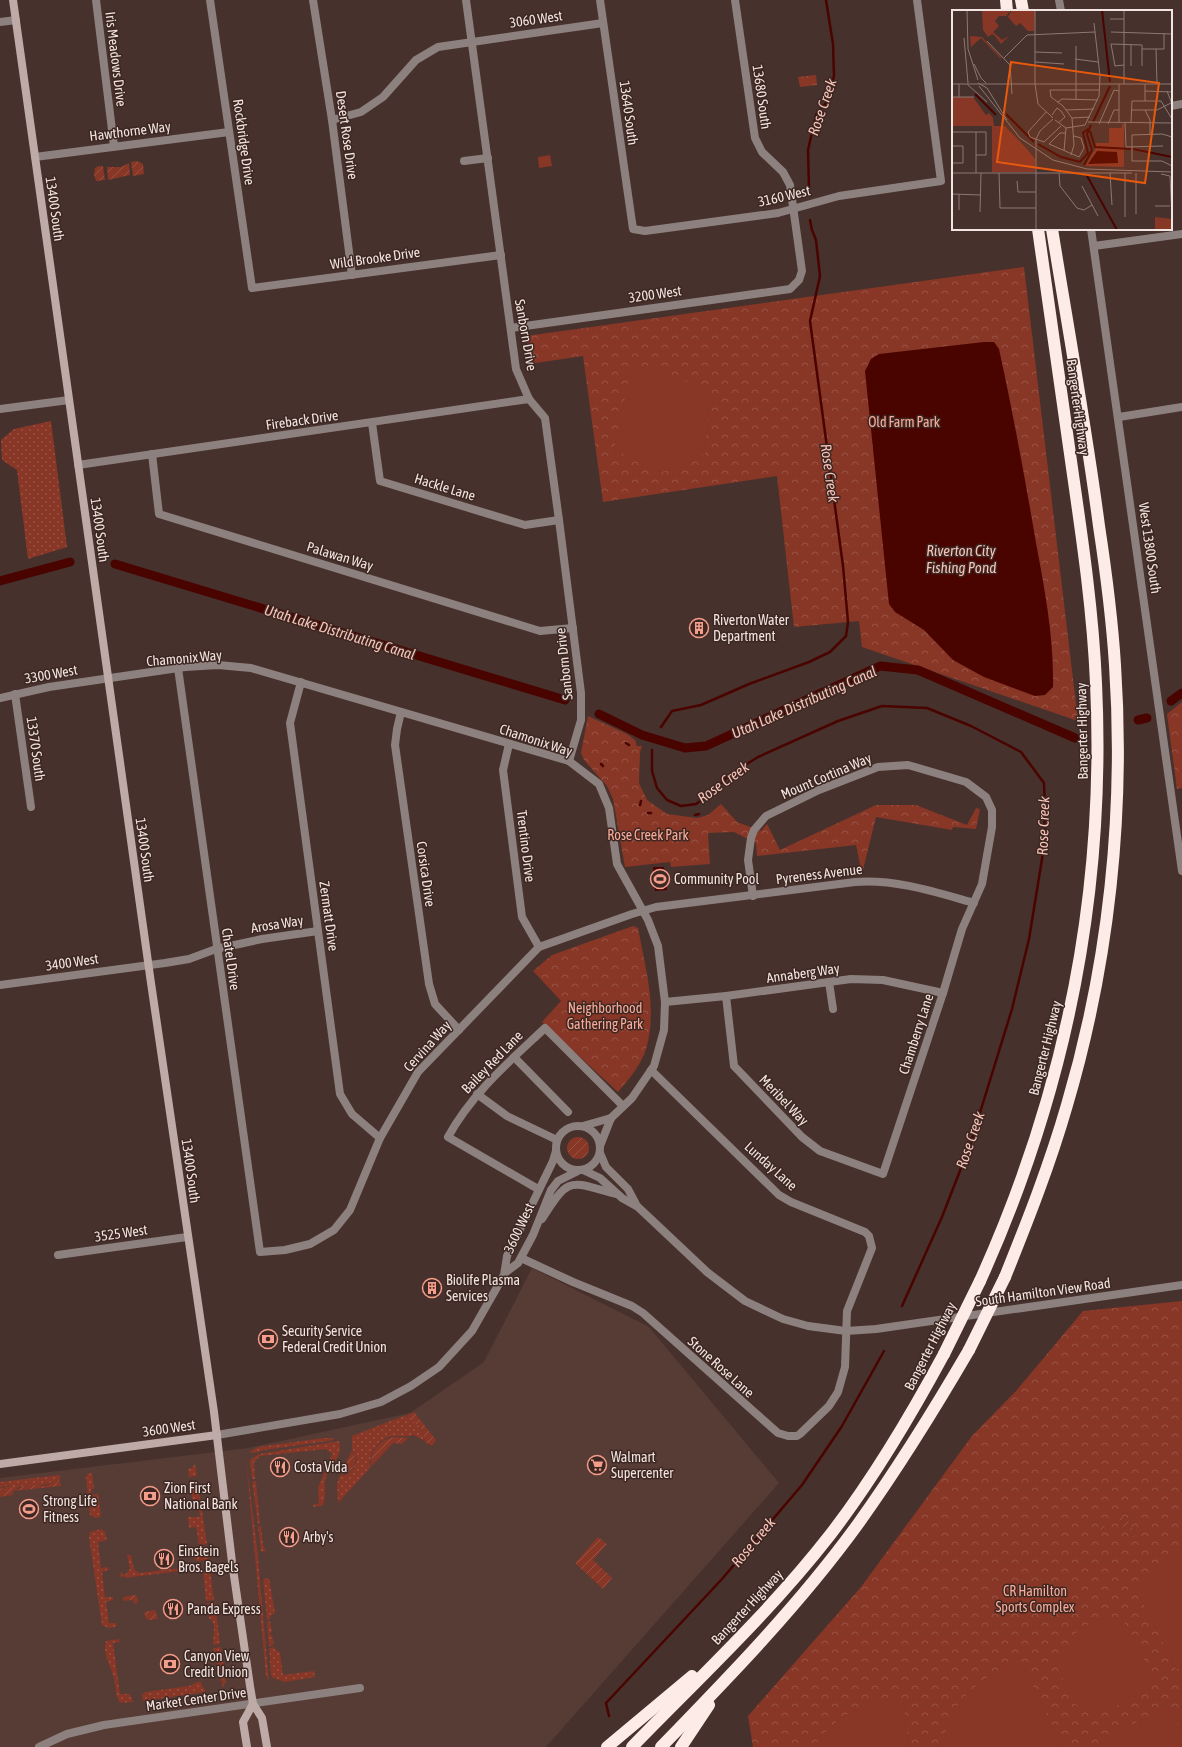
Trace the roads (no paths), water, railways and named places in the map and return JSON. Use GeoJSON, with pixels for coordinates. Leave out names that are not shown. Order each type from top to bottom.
{"type":"FeatureCollection","features":[{"type":"Feature","properties":{"kind":"highway"},"geometry":{"type":"LineString","coordinates":[[1006,0],[1007,10]]}},
{"type":"Feature","properties":{"kind":"highway"},"geometry":{"type":"LineString","coordinates":[[1021,0],[1022,10]]}},
{"type":"Feature","properties":{"kind":"highway","name":"Bangerter Highway"},"geometry":{"type":"LineString","coordinates":[[632,1747],[755,1622],[808,1562],[866,1486],[906,1423],[944,1354],[980,1281],[999,1238],[1025,1172],[1049,1098],[1060,1058],[1083,947],[1091,884],[1096,823],[1098,722],[1091,610],[1038,230]]}},
{"type":"Feature","properties":{"kind":"highway","name":"Bangerter Highway"},"geometry":{"type":"LineString","coordinates":[[661,1747],[735,1670],[792,1606],[857,1525],[926,1422],[969,1350],[1005,1277],[1051,1159],[1084,1042],[1105,932],[1113,862],[1117,804],[1117,698],[1109,600],[1088,445],[1052,230]]}},
{"type":"Feature","properties":{"kind":"highway"},"geometry":{"type":"LineString","coordinates":[[607,1747],[755,1622]]}},
{"type":"Feature","properties":{"kind":"highway"},"geometry":{"type":"LineString","coordinates":[[681,1747],[735,1670]]}},
{"type":"Feature","properties":{"kind":"main road","name":"13400 South"},"geometry":{"type":"LineString","coordinates":[[13,0],[148,966],[216,1435],[232,1562],[253,1704],[262,1718],[267,1747]]}},
{"type":"Feature","properties":{"kind":"main road","name":"3600 West"},"geometry":{"type":"LineString","coordinates":[[0,1464],[216,1435]]}},
{"type":"Feature","properties":{"kind":"main road"},"geometry":{"type":"LineString","coordinates":[[247,1747],[243,1722],[253,1704]]}},
{"type":"Feature","properties":{"kind":"street","name":"Iris Meadows Drive"},"geometry":{"type":"LineString","coordinates":[[96,0],[114,146]]}},
{"type":"Feature","properties":{"kind":"street","name":"Rockbridge Drive"},"geometry":{"type":"LineString","coordinates":[[210,0],[252,288]]}},
{"type":"Feature","properties":{"kind":"street","name":"Desert Rose Drive"},"geometry":{"type":"LineString","coordinates":[[313,0],[332,120],[352,275]]}},
{"type":"Feature","properties":{"kind":"street","name":"Sanborn Drive"},"geometry":{"type":"LineString","coordinates":[[466,0],[516,369],[529,399],[545,418],[559,520],[581,692],[581,720],[569,761]]}},
{"type":"Feature","properties":{"kind":"street","name":"13640 South"},"geometry":{"type":"LineString","coordinates":[[600,0],[633,229]]}},
{"type":"Feature","properties":{"kind":"street","name":"13680 South"},"geometry":{"type":"LineString","coordinates":[[735,0],[755,138],[762,152],[783,172],[790,185],[802,271],[799,280]]}},
{"type":"Feature","properties":{"kind":"street","name":"3160 West"},"geometry":{"type":"LineString","coordinates":[[633,229],[645,231],[778,213],[839,196],[941,181],[917,0]]}},
{"type":"Feature","properties":{"kind":"street"},"geometry":{"type":"LineString","coordinates":[[1059,0],[1060,10]]}},
{"type":"Feature","properties":{"kind":"street"},"geometry":{"type":"LineString","coordinates":[[0,22],[16,20]]}},
{"type":"Feature","properties":{"kind":"street","name":"3060 West"},"geometry":{"type":"LineString","coordinates":[[332,120],[361,112],[383,97],[416,60],[438,48],[472,41],[603,23]]}},
{"type":"Feature","properties":{"kind":"street"},"geometry":{"type":"LineString","coordinates":[[1172,106],[1182,104]]}},
{"type":"Feature","properties":{"kind":"street","name":"Hawthorne Way"},"geometry":{"type":"LineString","coordinates":[[35,157],[229,132]]}},
{"type":"Feature","properties":{"kind":"street"},"geometry":{"type":"LineString","coordinates":[[464,161],[488,158]]}},
{"type":"Feature","properties":{"kind":"street","name":"West 13800 South"},"geometry":{"type":"LineString","coordinates":[[1091,230],[1182,871]]}},
{"type":"Feature","properties":{"kind":"street"},"geometry":{"type":"LineString","coordinates":[[1094,246],[1182,234]]}},
{"type":"Feature","properties":{"kind":"street","name":"Wild Brooke Drive"},"geometry":{"type":"LineString","coordinates":[[252,288],[501,255]]}},
{"type":"Feature","properties":{"kind":"street","name":"3200 West"},"geometry":{"type":"LineString","coordinates":[[511,328],[790,289],[799,280]]}},
{"type":"Feature","properties":{"kind":"street","name":"Fireback Drive"},"geometry":{"type":"LineString","coordinates":[[78,465],[529,399]]}},
{"type":"Feature","properties":{"kind":"street"},"geometry":{"type":"LineString","coordinates":[[0,409],[69,400]]}},
{"type":"Feature","properties":{"kind":"street"},"geometry":{"type":"LineString","coordinates":[[1118,417],[1182,407]]}},
{"type":"Feature","properties":{"kind":"street","name":"Hackle Lane"},"geometry":{"type":"LineString","coordinates":[[372,423],[380,481],[525,525],[559,520]]}},
{"type":"Feature","properties":{"kind":"street","name":"Palawan Way"},"geometry":{"type":"LineString","coordinates":[[152,454],[159,514],[540,631],[573,628]]}},
{"type":"Feature","properties":{"kind":"street","name":"Chamonix Way"},"geometry":{"type":"LineString","coordinates":[[108,680],[178,668],[218,665],[251,668],[569,761],[599,784],[609,808],[617,864],[642,910],[658,946],[665,1002],[664,1030],[654,1066],[632,1098],[611,1118],[600,1150]]}},
{"type":"Feature","properties":{"kind":"street","name":"Chatel Drive"},"geometry":{"type":"LineString","coordinates":[[178,668],[216,949],[260,1252]]}},
{"type":"Feature","properties":{"kind":"street","name":"3300 West"},"geometry":{"type":"LineString","coordinates":[[0,698],[62,685],[108,680]]}},
{"type":"Feature","properties":{"kind":"street","name":"Zermatt Drive"},"geometry":{"type":"LineString","coordinates":[[301,682],[290,723],[340,1094],[352,1114],[380,1138]]}},
{"type":"Feature","properties":{"kind":"street","name":"13370 South"},"geometry":{"type":"LineString","coordinates":[[15,694],[31,807]]}},
{"type":"Feature","properties":{"kind":"street","name":"Corsica Drive"},"geometry":{"type":"LineString","coordinates":[[402,712],[397,729],[395,745],[429,984],[435,1004],[459,1030]]}},
{"type":"Feature","properties":{"kind":"street","name":"Trentino Drive"},"geometry":{"type":"LineString","coordinates":[[509,744],[503,770],[522,917],[539,947]]}},
{"type":"Feature","properties":{"kind":"street","name":"Mount Cortina Way"},"geometry":{"type":"LineString","coordinates":[[753,896],[748,860],[751,838],[754,830],[766,816],[819,790],[878,767],[908,765],[966,782],[986,797],[992,810],[992,827],[982,884],[974,902]]}},
{"type":"Feature","properties":{"kind":"street","name":"Pyreness Avenue"},"geometry":{"type":"LineString","coordinates":[[642,910],[656,907],[874,881],[900,884],[974,902]]}},
{"type":"Feature","properties":{"kind":"street","name":"Chamberry Lane"},"geometry":{"type":"LineString","coordinates":[[883,1174],[943,993],[962,929],[974,902]]}},
{"type":"Feature","properties":{"kind":"street","name":"Cervina Way"},"geometry":{"type":"LineString","coordinates":[[260,1252],[285,1250],[310,1244],[334,1230],[350,1210],[380,1138],[418,1072],[539,947],[642,910]]}},
{"type":"Feature","properties":{"kind":"street","name":"Arosa Way"},"geometry":{"type":"LineString","coordinates":[[148,966],[189,959],[216,949],[262,939],[318,931]]}},
{"type":"Feature","properties":{"kind":"street","name":"3400 West"},"geometry":{"type":"LineString","coordinates":[[0,985],[148,966]]}},
{"type":"Feature","properties":{"kind":"street","name":"Annaberg Way"},"geometry":{"type":"LineString","coordinates":[[665,1002],[726,996],[851,979],[883,980],[943,993]]}},
{"type":"Feature","properties":{"kind":"street"},"geometry":{"type":"LineString","coordinates":[[829,982],[833,1009]]}},
{"type":"Feature","properties":{"kind":"street","name":"Meribel Way"},"geometry":{"type":"LineString","coordinates":[[726,996],[734,1066],[802,1137],[820,1151],[883,1174]]}},
{"type":"Feature","properties":{"kind":"street","name":"Bailey Red Lane"},"geometry":{"type":"LineString","coordinates":[[538,1189],[448,1137],[460,1116],[477,1094],[514,1057],[545,1028],[623,1106]]}},
{"type":"Feature","properties":{"kind":"street"},"geometry":{"type":"LineString","coordinates":[[514,1057],[568,1112]]}},
{"type":"Feature","properties":{"kind":"street","name":"Lunday Lane"},"geometry":{"type":"LineString","coordinates":[[651,1070],[779,1195],[791,1202],[859,1228],[869,1236],[872,1248],[847,1311],[846,1331]]}},
{"type":"Feature","properties":{"kind":"street"},"geometry":{"type":"LineString","coordinates":[[477,1094],[507,1116],[557,1140]]}},
{"type":"Feature","properties":{"kind":"street","name":"Chamonix Way"},"geometry":{"type":"LineString","coordinates":[[583,1126],[611,1118]]}},
{"type":"Feature","properties":{"kind":"street"},"geometry":{"type":"LineString","coordinates":[[583,1126],[591,1130],[597,1137],[600,1150],[596,1161],[590,1167],[581,1170],[566,1167],[561,1163],[556,1151],[557,1140],[563,1132],[569,1128],[583,1126]]}},
{"type":"Feature","properties":{"kind":"street","name":"South Hamilton View Road"},"geometry":{"type":"LineString","coordinates":[[600,1150],[606,1167],[628,1189],[638,1207]]}},
{"type":"Feature","properties":{"kind":"street","name":"3600 West"},"geometry":{"type":"LineString","coordinates":[[506,1272],[507,1256],[538,1189],[553,1161],[556,1151]]}},
{"type":"Feature","properties":{"kind":"street","name":"South Hamilton View Road"},"geometry":{"type":"LineString","coordinates":[[581,1170],[600,1178],[618,1195],[638,1207],[707,1272],[745,1301],[783,1319],[808,1326],[846,1331],[876,1329],[1182,1285]]}},
{"type":"Feature","properties":{"kind":"street","name":"3600 West"},"geometry":{"type":"LineString","coordinates":[[216,1435],[340,1414],[381,1402],[411,1386],[439,1367],[472,1331],[506,1272],[518,1263],[533,1235],[551,1190],[558,1181],[581,1170]]}},
{"type":"Feature","properties":{"kind":"street"},"geometry":{"type":"LineString","coordinates":[[533,1235],[559,1193],[567,1186],[581,1184],[618,1195]]}},
{"type":"Feature","properties":{"kind":"street","name":"3525 West"},"geometry":{"type":"LineString","coordinates":[[58,1255],[187,1237]]}},
{"type":"Feature","properties":{"kind":"street","name":"Stone Rose Lane"},"geometry":{"type":"LineString","coordinates":[[520,1258],[572,1282],[632,1306],[648,1318],[761,1420],[778,1433],[784,1435],[792,1436],[800,1434],[829,1406],[835,1396],[844,1374],[846,1331]]}},
{"type":"Feature","properties":{"kind":"street","name":"Market Center Drive"},"geometry":{"type":"LineString","coordinates":[[39,1747],[67,1734],[104,1725],[360,1688]]}},
{"type":"Feature","properties":{"kind":"water","name":"Riverton City Fishing Pond"},"geometry":{"type":"Polygon","coordinates":[[[994,342],[999,349],[1019,446],[1043,579],[1053,669],[1053,687],[1045,695],[1035,696],[984,677],[953,660],[924,630],[895,612],[889,604],[865,371],[871,359],[879,354],[994,342]]]}},
{"type":"Feature","properties":{"kind":"water","name":"Community Pool"},"geometry":{"type":"Polygon","coordinates":[[[653,867],[664,867],[667,890],[655,891],[653,867]]]}},
{"type":"Feature","properties":{"kind":"waterway","name":"Rose Creek"},"geometry":{"type":"LineString","coordinates":[[809,189],[808,150],[816,115],[826,103],[834,76],[833,44],[826,0]]}},
{"type":"Feature","properties":{"kind":"waterway","name":"Rose Creek"},"geometry":{"type":"LineString","coordinates":[[661,727],[672,711],[701,705],[749,684],[809,662],[830,652],[846,636],[848,622],[843,566],[810,321],[820,276],[816,240],[810,220]]}},
{"type":"Feature","properties":{"kind":"waterway","name":"Utah Lake Distributing Canal"},"geometry":{"type":"LineString","coordinates":[[0,581],[70,562]]}},
{"type":"Feature","properties":{"kind":"waterway","name":"Utah Lake Distributing Canal"},"geometry":{"type":"LineString","coordinates":[[115,564],[565,700]]}},
{"type":"Feature","properties":{"kind":"waterway","name":"Utah Lake Distributing Canal"},"geometry":{"type":"LineString","coordinates":[[599,714],[642,735],[685,748],[706,746],[880,666],[918,670],[1075,738]]}},
{"type":"Feature","properties":{"kind":"waterway","name":"Utah Lake Distributing Canal"},"geometry":{"type":"LineString","coordinates":[[1171,701],[1182,693]]}},
{"type":"Feature","properties":{"kind":"waterway","name":"Rose Creek"},"geometry":{"type":"LineString","coordinates":[[652,750],[652,771],[657,788],[667,800],[681,806],[696,804],[715,790],[729,775],[758,757],[838,721],[882,706],[927,708],[971,726],[1021,752],[1044,783],[1045,812],[1043,853],[1029,939],[1012,1009],[970,1145],[942,1217],[902,1306]]}},
{"type":"Feature","properties":{"kind":"waterway","name":"Utah Lake Distributing Canal"},"geometry":{"type":"LineString","coordinates":[[1138,720],[1147,718]]}},
{"type":"Feature","properties":{"kind":"waterway"},"geometry":{"type":"LineString","coordinates":[[640,805],[641,801]]}},
{"type":"Feature","properties":{"kind":"waterway"},"geometry":{"type":"LineString","coordinates":[[695,815],[699,814]]}},
{"type":"Feature","properties":{"kind":"waterway","name":"Rose Creek"},"geometry":{"type":"LineString","coordinates":[[609,1716],[606,1703],[722,1579],[802,1485],[842,1426],[884,1351]]}},
{"type":"Feature","properties":{"kind":"place","name":"Riverton Water Department"},"geometry":{"type":"Point","coordinates":[699,628]}},
{"type":"Feature","properties":{"kind":"place","name":"Community Pool"},"geometry":{"type":"Point","coordinates":[660,879]}},
{"type":"Feature","properties":{"kind":"place","name":"Biolife Plasma Services"},"geometry":{"type":"Point","coordinates":[432,1288]}},
{"type":"Feature","properties":{"kind":"place","name":"Security Service Federal Credit Union"},"geometry":{"type":"Point","coordinates":[268,1339]}},
{"type":"Feature","properties":{"kind":"place","name":"Walmart Supercenter"},"geometry":{"type":"Point","coordinates":[597,1465]}},
{"type":"Feature","properties":{"kind":"place","name":"Costa Vida"},"geometry":{"type":"Point","coordinates":[280,1467]}},
{"type":"Feature","properties":{"kind":"place","name":"Zion First National Bank"},"geometry":{"type":"Point","coordinates":[150,1496]}},
{"type":"Feature","properties":{"kind":"place","name":"Strong Life Fitness"},"geometry":{"type":"Point","coordinates":[29,1509]}},
{"type":"Feature","properties":{"kind":"place","name":"Arby's"},"geometry":{"type":"Point","coordinates":[289,1537]}},
{"type":"Feature","properties":{"kind":"place","name":"Einstein Bros. Bagels"},"geometry":{"type":"Point","coordinates":[164,1559]}},
{"type":"Feature","properties":{"kind":"place","name":"Panda Express"},"geometry":{"type":"Point","coordinates":[173,1609]}},
{"type":"Feature","properties":{"kind":"place","name":"Canyon View Credit Union"},"geometry":{"type":"Point","coordinates":[170,1664]}},
{"type":"Feature","properties":{"kind":"park label","name":"Old Farm Park"},"geometry":{"type":"Point","coordinates":[904,422]}},
{"type":"Feature","properties":{"kind":"park label","name":"Rose Creek Park"},"geometry":{"type":"Point","coordinates":[648,835]}},
{"type":"Feature","properties":{"kind":"park label","name":"Neighborhood Gathering Park"},"geometry":{"type":"Point","coordinates":[605,1016]}},
{"type":"Feature","properties":{"kind":"park label","name":"CR Hamilton Sports Complex"},"geometry":{"type":"Point","coordinates":[1035,1600]}}]}
